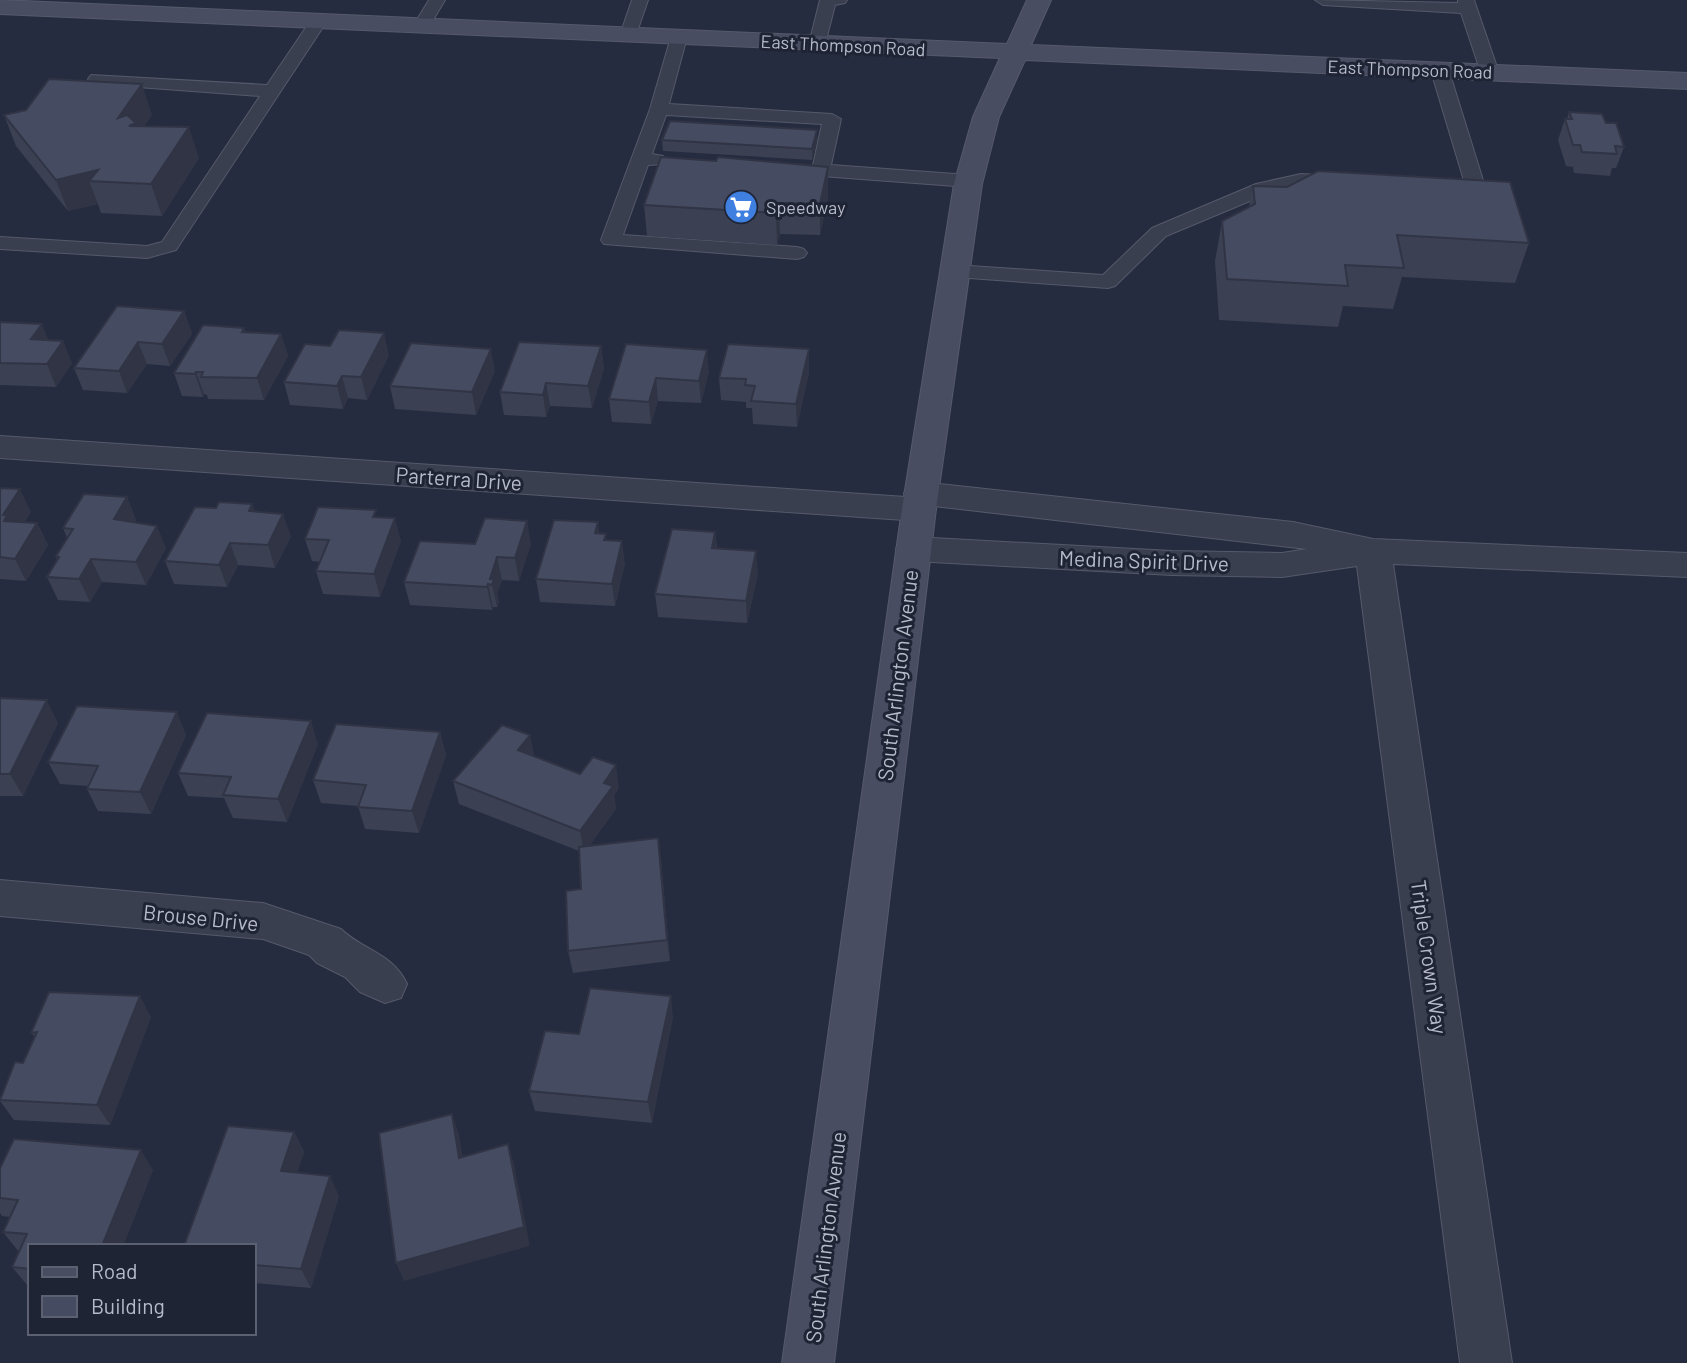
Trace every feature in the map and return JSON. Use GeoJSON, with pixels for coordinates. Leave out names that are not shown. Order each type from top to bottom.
{"type":"FeatureCollection","features":[{"type":"Feature","properties":{"kind":"main road","name":"South Arlington Avenue"},"geometry":{"type":"LineString","coordinates":[[808,1363],[918,517],[969,181],[982,130],[1039,0]]}},
{"type":"Feature","properties":{"kind":"main road","name":"East Thompson Road"},"geometry":{"type":"LineString","coordinates":[[0,7],[1687,81]]}},
{"type":"Feature","properties":{"kind":"street","name":"Parterra Drive"},"geometry":{"type":"LineString","coordinates":[[0,447],[918,517]]}},
{"type":"Feature","properties":{"kind":"street","name":"Medina Spirit Drive"},"geometry":{"type":"LineString","coordinates":[[918,517],[1172,563],[1282,565],[1373,551]]}},
{"type":"Feature","properties":{"kind":"street","name":"Medina Spirit Drive"},"geometry":{"type":"LineString","coordinates":[[918,517],[1293,534],[1373,551],[1687,565]]}},
{"type":"Feature","properties":{"kind":"street","name":"Triple Crown Way"},"geometry":{"type":"LineString","coordinates":[[1373,551],[1486,1363]]}},
{"type":"Feature","properties":{"kind":"street","name":"Brouse Drive"},"geometry":{"type":"LineString","coordinates":[[0,898],[263,921],[325,942],[333,950],[361,964],[385,984]]}},
{"type":"Feature","properties":{"kind":"lane"},"geometry":{"type":"LineString","coordinates":[[421,26],[437,0]]}},
{"type":"Feature","properties":{"kind":"lane"},"geometry":{"type":"LineString","coordinates":[[628,35],[640,0]]}},
{"type":"Feature","properties":{"kind":"lane"},"geometry":{"type":"LineString","coordinates":[[818,44],[831,0]]}},
{"type":"Feature","properties":{"kind":"lane"},"geometry":{"type":"LineString","coordinates":[[1322,0],[1467,4],[1490,73]]}},
{"type":"Feature","properties":{"kind":"lane"},"geometry":{"type":"LineString","coordinates":[[0,243],[147,251],[169,246],[319,21]]}},
{"type":"Feature","properties":{"kind":"lane"},"geometry":{"type":"LineString","coordinates":[[679,37],[659,109],[611,240],[797,253]]}},
{"type":"Feature","properties":{"kind":"lane"},"geometry":{"type":"LineString","coordinates":[[1436,188],[1476,190],[1440,71]]}},
{"type":"Feature","properties":{"kind":"lane"},"geometry":{"type":"LineString","coordinates":[[97,79],[272,91]]}},
{"type":"Feature","properties":{"kind":"lane"},"geometry":{"type":"LineString","coordinates":[[659,109],[832,119],[814,169],[969,181]]}},
{"type":"Feature","properties":{"kind":"lane"},"geometry":{"type":"LineString","coordinates":[[641,159],[669,160]]}},
{"type":"Feature","properties":{"kind":"lane"},"geometry":{"type":"LineString","coordinates":[[955,271],[1108,282],[1159,232],[1263,188],[1301,180],[1355,183]]}},
{"type":"Feature","properties":{"kind":"building"},"geometry":{"type":"Polygon","coordinates":[[[49,79],[142,84],[118,118],[127,115],[136,123],[129,126],[189,127],[151,184],[89,181],[98,170],[56,180],[4,115],[26,110],[49,79]]]}},
{"type":"Feature","properties":{"kind":"building"},"geometry":{"type":"Polygon","coordinates":[[[1569,112],[1602,114],[1606,123],[1616,123],[1624,147],[1615,146],[1617,154],[1582,152],[1580,145],[1573,145],[1565,119],[1572,119],[1569,112]]]}},
{"type":"Feature","properties":{"kind":"building"},"geometry":{"type":"Polygon","coordinates":[[[670,121],[817,130],[812,149],[662,140],[670,121]]]}},
{"type":"Feature","properties":{"kind":"building"},"geometry":{"type":"Polygon","coordinates":[[[661,157],[716,161],[718,157],[828,167],[820,204],[779,203],[776,213],[644,205],[661,157]]]}},
{"type":"Feature","properties":{"kind":"building"},"geometry":{"type":"Polygon","coordinates":[[[1318,171],[1510,182],[1529,243],[1397,235],[1404,268],[1345,265],[1348,286],[1227,279],[1222,221],[1255,204],[1253,186],[1287,187],[1318,171]]]}},
{"type":"Feature","properties":{"kind":"building"},"geometry":{"type":"Polygon","coordinates":[[[117,306],[184,311],[162,344],[138,342],[119,371],[74,368],[117,306]]]}},
{"type":"Feature","properties":{"kind":"building"},"geometry":{"type":"Polygon","coordinates":[[[0,322],[42,324],[31,339],[63,341],[47,364],[0,363],[0,322]]]}},
{"type":"Feature","properties":{"kind":"building"},"geometry":{"type":"Polygon","coordinates":[[[203,325],[244,328],[242,332],[281,334],[257,378],[201,377],[203,372],[174,373],[203,325]]]}},
{"type":"Feature","properties":{"kind":"building"},"geometry":{"type":"Polygon","coordinates":[[[339,330],[384,333],[361,377],[342,376],[337,386],[284,382],[305,344],[330,346],[339,330]]]}},
{"type":"Feature","properties":{"kind":"building"},"geometry":{"type":"Polygon","coordinates":[[[519,342],[601,346],[588,386],[546,383],[543,395],[500,392],[519,342]]]}},
{"type":"Feature","properties":{"kind":"building"},"geometry":{"type":"Polygon","coordinates":[[[411,343],[491,349],[472,392],[390,386],[411,343]]]}},
{"type":"Feature","properties":{"kind":"building"},"geometry":{"type":"Polygon","coordinates":[[[626,344],[707,350],[699,381],[656,378],[649,402],[609,399],[626,344]]]}},
{"type":"Feature","properties":{"kind":"building"},"geometry":{"type":"Polygon","coordinates":[[[728,344],[809,349],[796,404],[751,401],[755,386],[745,385],[746,379],[719,378],[728,344]]]}},
{"type":"Feature","properties":{"kind":"building"},"geometry":{"type":"Polygon","coordinates":[[[0,488],[20,489],[3,515],[7,515],[4,521],[37,523],[15,559],[0,557],[0,488]]]}},
{"type":"Feature","properties":{"kind":"building"},"geometry":{"type":"Polygon","coordinates":[[[84,494],[127,497],[114,519],[157,526],[136,562],[91,559],[79,579],[47,577],[73,529],[63,528],[84,494]]]}},
{"type":"Feature","properties":{"kind":"building"},"geometry":{"type":"Polygon","coordinates":[[[219,502],[252,504],[249,511],[283,514],[268,545],[230,543],[219,565],[165,561],[195,507],[216,508],[219,502]]]}},
{"type":"Feature","properties":{"kind":"building"},"geometry":{"type":"Polygon","coordinates":[[[318,507],[376,510],[373,517],[395,518],[374,574],[316,571],[329,540],[305,539],[318,507]]]}},
{"type":"Feature","properties":{"kind":"building"},"geometry":{"type":"Polygon","coordinates":[[[485,518],[527,521],[515,558],[497,557],[490,579],[494,579],[492,585],[488,584],[487,587],[404,582],[420,541],[475,544],[485,518]]]}},
{"type":"Feature","properties":{"kind":"building"},"geometry":{"type":"Polygon","coordinates":[[[554,520],[598,522],[595,533],[606,534],[604,540],[622,541],[612,584],[536,579],[554,520]]]}},
{"type":"Feature","properties":{"kind":"building"},"geometry":{"type":"Polygon","coordinates":[[[672,529],[715,532],[712,548],[756,551],[746,601],[655,594],[672,529]]]}},
{"type":"Feature","properties":{"kind":"building"},"geometry":{"type":"Polygon","coordinates":[[[0,698],[47,700],[10,774],[0,774],[0,698]]]}},
{"type":"Feature","properties":{"kind":"building"},"geometry":{"type":"Polygon","coordinates":[[[77,706],[177,712],[140,792],[87,789],[98,766],[48,762],[77,706]]]}},
{"type":"Feature","properties":{"kind":"building"},"geometry":{"type":"Polygon","coordinates":[[[207,713],[311,721],[278,799],[223,795],[231,777],[178,773],[207,713]]]}},
{"type":"Feature","properties":{"kind":"building"},"geometry":{"type":"Polygon","coordinates":[[[336,724],[440,732],[412,811],[358,807],[366,785],[313,780],[336,724]]]}},
{"type":"Feature","properties":{"kind":"building"},"geometry":{"type":"Polygon","coordinates":[[[502,725],[530,735],[518,750],[580,774],[593,757],[616,765],[604,783],[613,786],[580,831],[453,781],[502,725]]]}},
{"type":"Feature","properties":{"kind":"building"},"geometry":{"type":"Polygon","coordinates":[[[658,838],[667,940],[568,951],[566,891],[581,889],[579,847],[658,838]]]}},
{"type":"Feature","properties":{"kind":"building"},"geometry":{"type":"Polygon","coordinates":[[[590,988],[671,996],[648,1102],[529,1091],[545,1031],[579,1034],[590,988]]]}},
{"type":"Feature","properties":{"kind":"building"},"geometry":{"type":"Polygon","coordinates":[[[49,992],[140,996],[97,1105],[0,1100],[15,1062],[23,1063],[37,1032],[31,1033],[49,992]]]}},
{"type":"Feature","properties":{"kind":"building"},"geometry":{"type":"Polygon","coordinates":[[[452,1114],[459,1158],[508,1144],[524,1227],[396,1263],[379,1133],[452,1114]]]}},
{"type":"Feature","properties":{"kind":"building"},"geometry":{"type":"Polygon","coordinates":[[[228,1126],[294,1132],[281,1171],[330,1176],[301,1269],[256,1265],[256,1244],[185,1244],[228,1126]]]}},
{"type":"Feature","properties":{"kind":"building"},"geometry":{"type":"Polygon","coordinates":[[[14,1139],[141,1150],[103,1244],[28,1244],[28,1269],[12,1267],[27,1234],[3,1232],[18,1200],[0,1198],[0,1168],[14,1139]]]}},
{"type":"Feature","properties":{"kind":"place","name":"Speedway"},"geometry":{"type":"Point","coordinates":[741,207]}}]}
